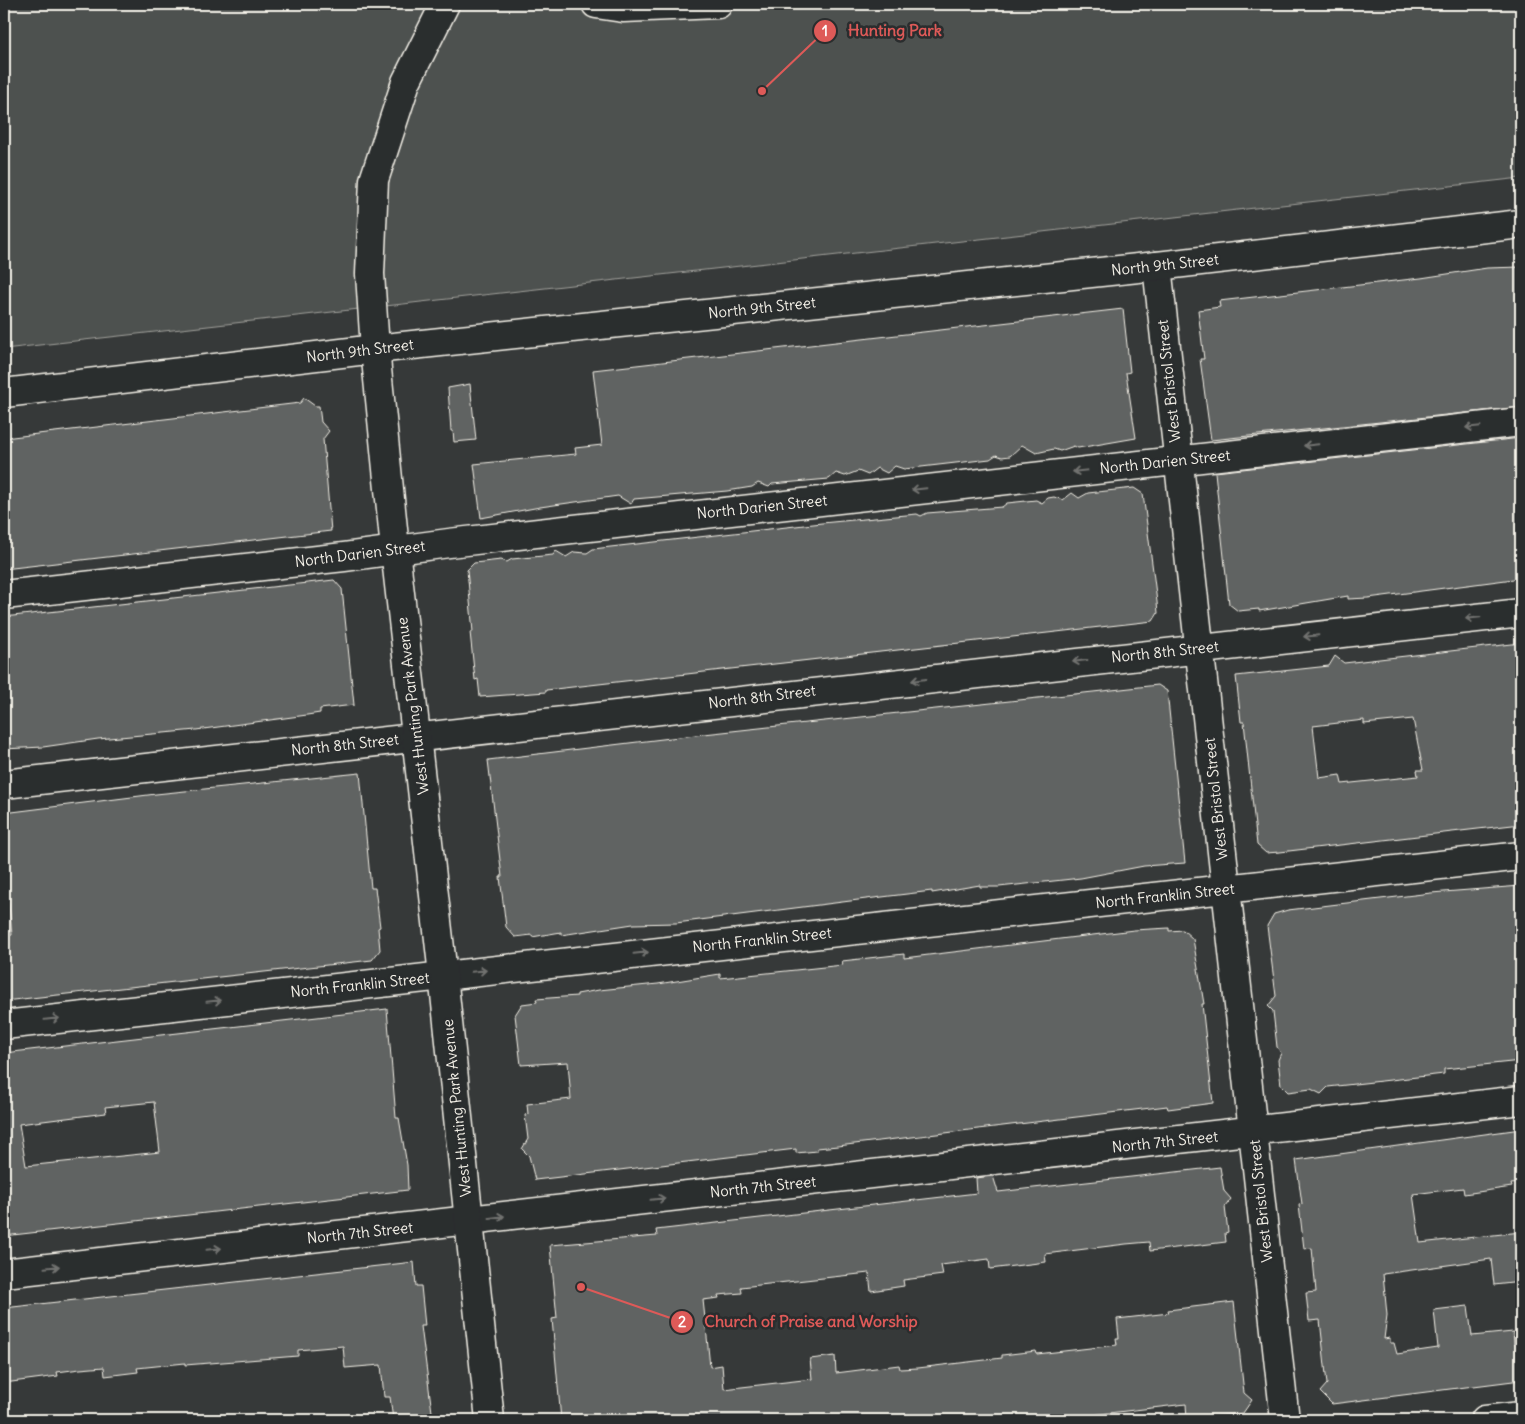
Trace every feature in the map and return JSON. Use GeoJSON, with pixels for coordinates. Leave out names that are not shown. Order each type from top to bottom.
{"type":"FeatureCollection","features":[{"type":"Feature","properties":{"kind":"street","name":"West Hunting Park Avenue"},"geometry":{"type":"LineString","coordinates":[[445,4],[406,82],[374,180],[370,274],[375,349],[395,549],[444,975],[490,1420]]}},
{"type":"Feature","properties":{"kind":"street"},"geometry":{"type":"LineString","coordinates":[[596,4],[623,8],[718,4]]}},
{"type":"Feature","properties":{"kind":"street","name":"North 9th Street"},"geometry":{"type":"LineString","coordinates":[[4,393],[375,349],[1156,266],[1521,224]]}},
{"type":"Feature","properties":{"kind":"street","name":"West Bristol Street"},"geometry":{"type":"LineString","coordinates":[[1156,266],[1285,1420]]}},
{"type":"Feature","properties":{"kind":"street","name":"North Darien Street"},"geometry":{"type":"LineString","coordinates":[[4,595],[1521,422]]}},
{"type":"Feature","properties":{"kind":"street","name":"North 8th Street"},"geometry":{"type":"LineString","coordinates":[[4,784],[1521,613]]}},
{"type":"Feature","properties":{"kind":"street","name":"North Franklin Street"},"geometry":{"type":"LineString","coordinates":[[4,1025],[1521,856]]}},
{"type":"Feature","properties":{"kind":"street","name":"North 7th Street"},"geometry":{"type":"LineString","coordinates":[[4,1273],[1521,1100]]}},
{"type":"Feature","properties":{"kind":"street"},"geometry":{"type":"LineString","coordinates":[[1485,1420],[1521,1416]]}},
{"type":"Feature","properties":{"kind":"shaded area"},"geometry":{"type":"Polygon","coordinates":[[[4,4],[1521,4],[1521,178],[4,349],[4,4]]]}},
{"type":"Feature","properties":{"kind":"building"},"geometry":{"type":"Polygon","coordinates":[[[1521,267],[1521,407],[1211,440],[1200,359],[1204,359],[1198,310],[1220,307],[1219,301],[1421,278],[1487,268],[1521,267]]]}},
{"type":"Feature","properties":{"kind":"building"},"geometry":{"type":"Polygon","coordinates":[[[1123,309],[1130,372],[1126,373],[1136,438],[1078,448],[1074,446],[1060,451],[1054,449],[1036,453],[1022,445],[1010,456],[1002,457],[996,455],[990,459],[904,469],[895,466],[887,473],[877,468],[868,475],[858,471],[845,476],[836,473],[829,479],[772,484],[769,487],[758,483],[752,487],[727,491],[634,499],[631,504],[618,496],[540,507],[481,518],[474,464],[576,454],[575,448],[602,445],[593,370],[1123,309]]]}},
{"type":"Feature","properties":{"kind":"building"},"geometry":{"type":"Polygon","coordinates":[[[470,384],[476,440],[454,442],[453,431],[451,431],[448,388],[470,384]]]}},
{"type":"Feature","properties":{"kind":"building"},"geometry":{"type":"Polygon","coordinates":[[[304,398],[315,406],[319,406],[321,422],[329,431],[323,439],[331,531],[4,569],[4,438],[300,403],[304,398]]]}},
{"type":"Feature","properties":{"kind":"building"},"geometry":{"type":"Polygon","coordinates":[[[1521,438],[1521,578],[1368,598],[1348,599],[1348,596],[1259,611],[1259,609],[1238,611],[1229,604],[1215,472],[1521,438]]]}},
{"type":"Feature","properties":{"kind":"building"},"geometry":{"type":"Polygon","coordinates":[[[1134,488],[1143,494],[1158,613],[1153,621],[546,690],[546,692],[480,697],[478,679],[475,680],[470,632],[473,632],[467,570],[474,563],[501,560],[507,562],[512,559],[553,555],[556,551],[566,557],[574,552],[587,553],[593,549],[822,523],[917,514],[921,516],[927,513],[1002,507],[1007,503],[1036,500],[1042,503],[1048,498],[1054,497],[1063,500],[1072,493],[1079,498],[1088,493],[1134,488]]]}},
{"type":"Feature","properties":{"kind":"building"},"geometry":{"type":"Polygon","coordinates":[[[334,580],[342,589],[354,705],[320,709],[320,713],[196,730],[98,739],[43,747],[4,749],[4,617],[334,580]]]}},
{"type":"Feature","properties":{"kind":"building"},"geometry":{"type":"Polygon","coordinates":[[[1521,643],[1521,824],[1280,852],[1266,853],[1257,845],[1244,722],[1241,722],[1236,676],[1329,666],[1335,656],[1344,663],[1521,643]],[[1413,719],[1364,724],[1364,720],[1313,726],[1319,778],[1340,775],[1342,784],[1418,776],[1417,770],[1423,770],[1413,719]]]}},
{"type":"Feature","properties":{"kind":"building"},"geometry":{"type":"Polygon","coordinates":[[[1158,685],[1167,691],[1185,863],[1144,866],[1081,878],[999,887],[980,887],[980,885],[932,893],[932,891],[676,923],[633,924],[561,935],[561,932],[532,937],[532,935],[515,937],[506,927],[488,760],[704,734],[1158,685]]]}},
{"type":"Feature","properties":{"kind":"building"},"geometry":{"type":"Polygon","coordinates":[[[360,773],[371,888],[375,888],[380,927],[378,928],[380,950],[372,960],[4,1001],[4,936],[12,935],[4,855],[4,813],[156,794],[360,773]]]}},
{"type":"Feature","properties":{"kind":"building"},"geometry":{"type":"Polygon","coordinates":[[[1521,886],[1521,1061],[1444,1069],[1444,1074],[1328,1087],[1321,1094],[1311,1089],[1288,1092],[1281,1085],[1278,1060],[1281,1053],[1277,1047],[1273,1011],[1268,1006],[1276,996],[1267,926],[1274,914],[1288,910],[1431,893],[1521,886]]]}},
{"type":"Feature","properties":{"kind":"building"},"geometry":{"type":"Polygon","coordinates":[[[1169,928],[1169,931],[1183,930],[1193,939],[1204,1004],[1202,1004],[1213,1103],[1168,1109],[1167,1106],[817,1148],[817,1151],[796,1153],[796,1149],[535,1180],[529,1156],[522,1149],[528,1139],[525,1115],[528,1114],[527,1104],[571,1099],[568,1062],[521,1065],[515,1015],[522,1004],[537,1002],[536,999],[577,996],[577,994],[599,990],[658,984],[720,974],[720,978],[843,965],[842,961],[904,954],[904,958],[1134,930],[1169,928]]]}},
{"type":"Feature","properties":{"kind":"building"},"geometry":{"type":"Polygon","coordinates":[[[387,1009],[396,1118],[399,1118],[407,1165],[408,1190],[4,1236],[4,1053],[387,1009]],[[154,1102],[105,1107],[106,1113],[19,1124],[26,1166],[160,1152],[154,1102]]]}},
{"type":"Feature","properties":{"kind":"building"},"geometry":{"type":"Polygon","coordinates":[[[1521,1129],[1521,1183],[1511,1184],[1512,1187],[1464,1194],[1463,1188],[1413,1194],[1420,1243],[1521,1232],[1521,1282],[1494,1285],[1491,1259],[1383,1274],[1387,1315],[1384,1339],[1390,1338],[1390,1343],[1394,1343],[1397,1354],[1438,1348],[1434,1310],[1468,1306],[1472,1336],[1513,1332],[1514,1344],[1521,1343],[1521,1380],[1332,1404],[1320,1392],[1327,1384],[1320,1320],[1309,1321],[1306,1293],[1316,1292],[1312,1248],[1304,1249],[1299,1205],[1302,1204],[1296,1160],[1521,1129]]]}},
{"type":"Feature","properties":{"kind":"building"},"geometry":{"type":"Polygon","coordinates":[[[1220,1167],[1224,1191],[1231,1199],[1225,1207],[1228,1232],[1225,1233],[1226,1242],[1150,1251],[1149,1242],[1126,1244],[1045,1254],[1046,1262],[990,1269],[989,1259],[941,1265],[943,1275],[903,1280],[904,1286],[871,1291],[869,1273],[741,1287],[742,1293],[718,1295],[719,1298],[703,1300],[710,1367],[722,1365],[724,1389],[812,1379],[810,1359],[835,1356],[836,1373],[899,1365],[900,1369],[918,1368],[1002,1358],[1002,1355],[1036,1351],[1037,1354],[1117,1345],[1116,1338],[1119,1338],[1117,1319],[1169,1313],[1168,1310],[1234,1302],[1244,1393],[1252,1400],[1243,1413],[1187,1420],[1186,1404],[1083,1416],[1083,1420],[561,1420],[552,1319],[557,1318],[550,1245],[657,1236],[656,1230],[977,1193],[976,1178],[993,1176],[998,1192],[1220,1167]]]}},
{"type":"Feature","properties":{"kind":"building"},"geometry":{"type":"Polygon","coordinates":[[[414,1262],[416,1286],[421,1286],[425,1326],[421,1326],[433,1420],[393,1420],[390,1397],[384,1397],[381,1365],[345,1368],[343,1346],[298,1350],[298,1356],[185,1365],[185,1363],[137,1368],[138,1372],[105,1376],[104,1367],[80,1369],[57,1372],[58,1376],[4,1383],[4,1308],[414,1262]]]}},
{"type":"Feature","properties":{"kind":"place","name":"Hunting Park"},"geometry":{"type":"Point","coordinates":[762,91]}},
{"type":"Feature","properties":{"kind":"place","name":"Church of Praise and Worship"},"geometry":{"type":"Point","coordinates":[581,1287]}}]}
